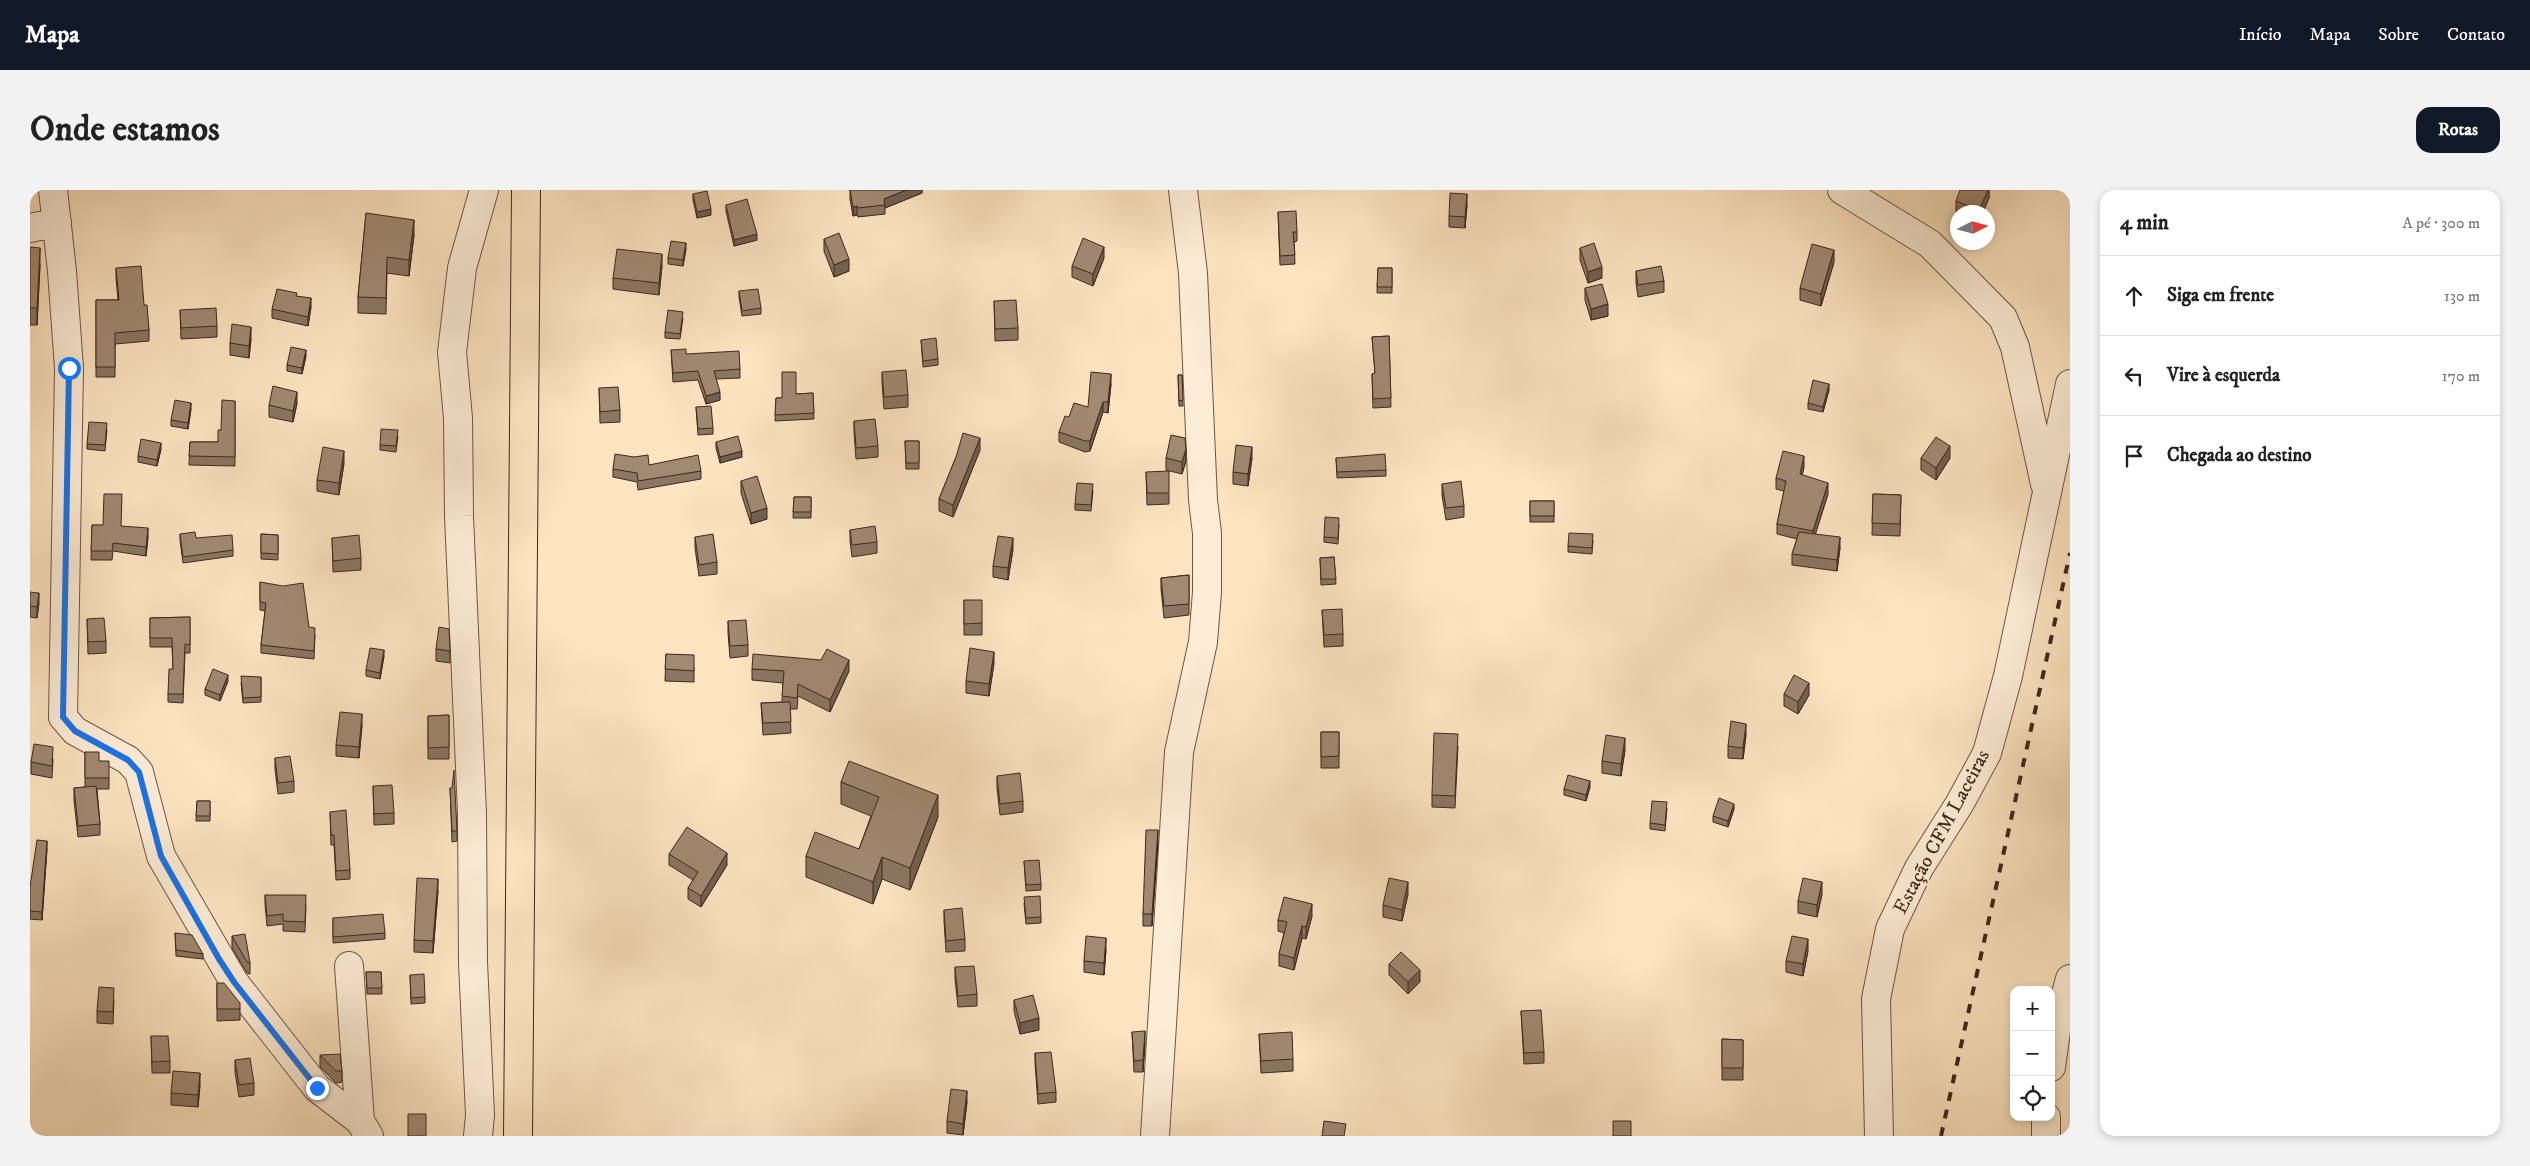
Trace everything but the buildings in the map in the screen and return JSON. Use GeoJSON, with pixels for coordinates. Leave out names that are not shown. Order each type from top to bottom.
{"type":"FeatureCollection","features":[{"type":"Feature","properties":{"kind":"main road"},"geometry":{"type":"LineString","coordinates":[[518,1136],[526,190]]}},
{"type":"Feature","properties":{"kind":"street"},"geometry":{"type":"LineString","coordinates":[[53,190],[69,368],[63,717],[75,731],[128,760],[139,772],[161,856],[234,982],[317,1088],[364,1128]]}},
{"type":"Feature","properties":{"kind":"street"},"geometry":{"type":"LineString","coordinates":[[478,1136],[480,1115],[472,962],[472,813],[459,516],[458,418],[452,352],[462,268],[484,190]]}},
{"type":"Feature","properties":{"kind":"street"},"geometry":{"type":"LineString","coordinates":[[1155,1136],[1179,752],[1203,642],[1207,592],[1208,533],[1203,500],[1193,273],[1183,190]]}},
{"type":"Feature","properties":{"kind":"street"},"geometry":{"type":"LineString","coordinates":[[1842,190],[1930,244],[2003,318],[2015,347],[2046,490]]}},
{"type":"Feature","properties":{"kind":"street"},"geometry":{"type":"LineString","coordinates":[[30,228],[57,222]]}},
{"type":"Feature","properties":{"kind":"street","name":"Estação CFM Laceiras"},"geometry":{"type":"LineString","coordinates":[[1879,1136],[1876,999],[1890,929],[1919,868],[1960,803],[1987,754],[2008,676],[2070,384]]}},
{"type":"Feature","properties":{"kind":"street"},"geometry":{"type":"LineString","coordinates":[[349,966],[364,1128]]}},
{"type":"Feature","properties":{"kind":"street"},"geometry":{"type":"LineString","coordinates":[[2055,1038],[2070,979]]}},
{"type":"Feature","properties":{"kind":"street"},"geometry":{"type":"LineString","coordinates":[[2046,1121],[2046,1136]]}},
{"type":"Feature","properties":{"kind":"railway"},"geometry":{"type":"LineString","coordinates":[[1941,1136],[2070,553]]}},
{"type":"Feature","properties":{"kind":"route"},"geometry":{"type":"LineString","coordinates":[[69,368],[65,620],[62,686],[63,717],[75,731],[128,760],[139,772],[161,856],[219,959],[234,982],[317,1088]]}}]}
